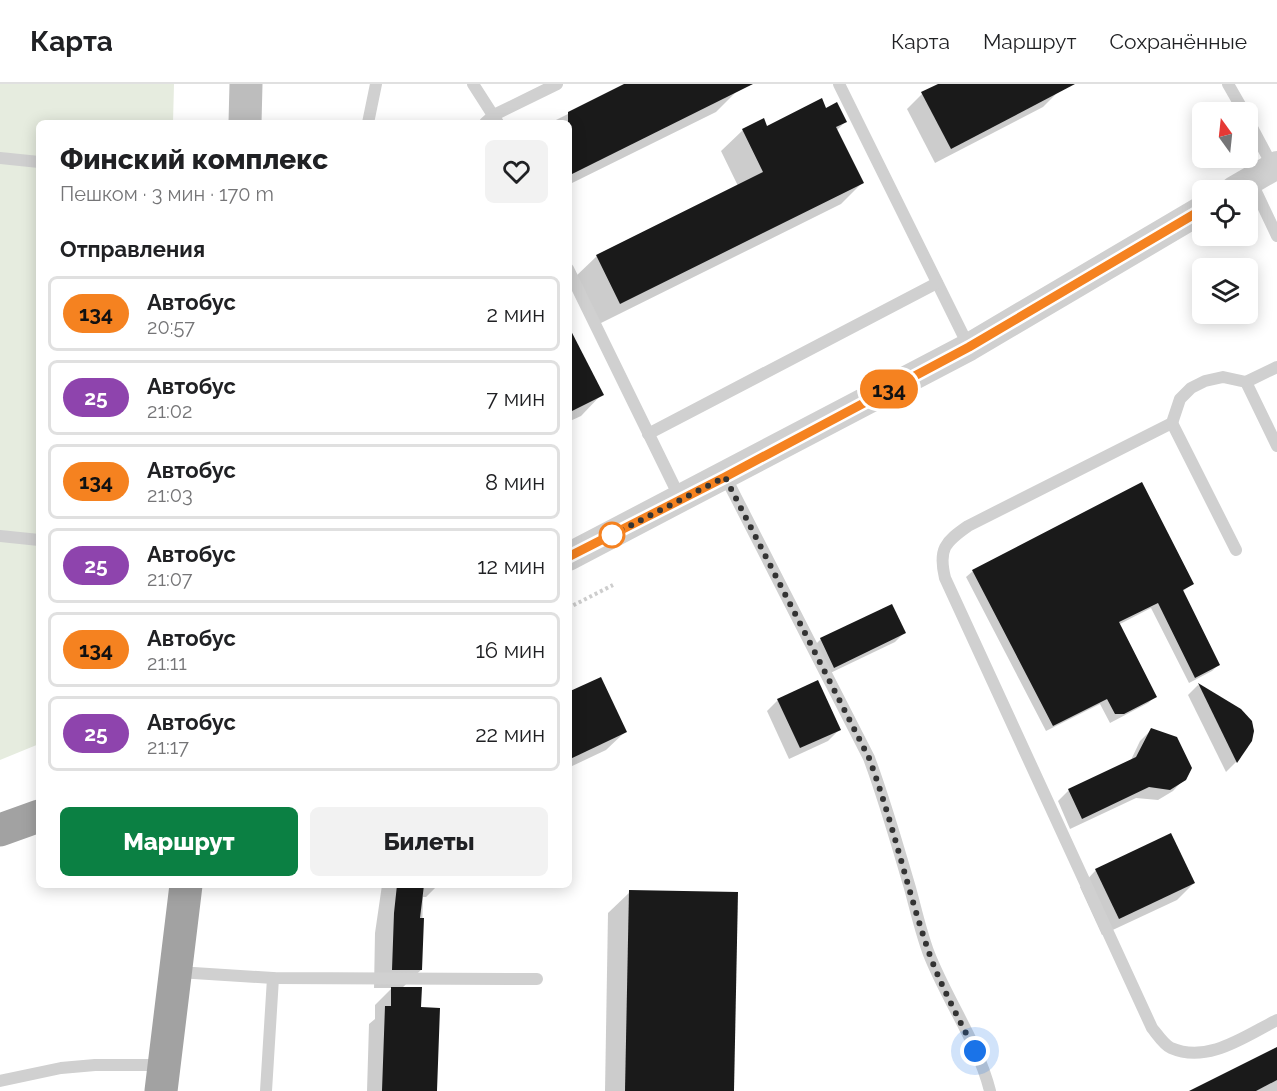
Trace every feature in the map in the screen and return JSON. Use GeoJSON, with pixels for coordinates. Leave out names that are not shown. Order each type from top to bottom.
{"type":"FeatureCollection","features":[{"type":"Feature","properties":{"kind":"highway"},"geometry":{"type":"LineString","coordinates":[[166,888],[178,959]]}},
{"type":"Feature","properties":{"kind":"highway"},"geometry":{"type":"LineString","coordinates":[[163,1078],[186,888]]}},
{"type":"Feature","properties":{"kind":"main road"},"geometry":{"type":"LineString","coordinates":[[245,120],[246,84]]}},
{"type":"Feature","properties":{"kind":"street"},"geometry":{"type":"LineString","coordinates":[[572,555],[725,477],[969,347],[1192,215]]}},
{"type":"Feature","properties":{"kind":"lane"},"geometry":{"type":"LineString","coordinates":[[369,120],[376,84]]}},
{"type":"Feature","properties":{"kind":"lane"},"geometry":{"type":"LineString","coordinates":[[473,84],[492,120],[557,84]]}},
{"type":"Feature","properties":{"kind":"lane"},"geometry":{"type":"LineString","coordinates":[[838,84],[969,347]]}},
{"type":"Feature","properties":{"kind":"lane"},"geometry":{"type":"LineString","coordinates":[[1228,84],[1238,102]]}},
{"type":"Feature","properties":{"kind":"lane"},"geometry":{"type":"LineString","coordinates":[[0,158],[36,162]]}},
{"type":"Feature","properties":{"kind":"lane"},"geometry":{"type":"LineString","coordinates":[[1259,176],[1277,236]]}},
{"type":"Feature","properties":{"kind":"lane"},"geometry":{"type":"LineString","coordinates":[[572,277],[681,499]]}},
{"type":"Feature","properties":{"kind":"lane"},"geometry":{"type":"LineString","coordinates":[[648,434],[937,283]]}},
{"type":"Feature","properties":{"kind":"lane"},"geometry":{"type":"LineString","coordinates":[[1277,368],[1246,382],[1223,377],[1205,381],[1191,388],[1180,399],[1172,423],[968,526],[953,536],[946,544],[942,555],[945,578],[1152,1028],[1169,1047],[1194,1054],[1221,1048],[1277,1020]]}},
{"type":"Feature","properties":{"kind":"lane"},"geometry":{"type":"LineString","coordinates":[[1246,382],[1277,446]]}},
{"type":"Feature","properties":{"kind":"lane"},"geometry":{"type":"LineString","coordinates":[[1172,423],[1236,550]]}},
{"type":"Feature","properties":{"kind":"lane"},"geometry":{"type":"LineString","coordinates":[[725,477],[869,758],[883,795],[927,947],[945,992],[987,1077],[990,1091]]}},
{"type":"Feature","properties":{"kind":"lane"},"geometry":{"type":"LineString","coordinates":[[0,536],[36,540]]}},
{"type":"Feature","properties":{"kind":"lane"},"geometry":{"type":"LineString","coordinates":[[178,959],[273,978],[537,979]]}},
{"type":"Feature","properties":{"kind":"lane"},"geometry":{"type":"LineString","coordinates":[[266,1091],[273,978]]}},
{"type":"Feature","properties":{"kind":"lane"},"geometry":{"type":"LineString","coordinates":[[0,1081],[61,1068],[95,1065],[163,1078]]}},
{"type":"Feature","properties":{"kind":"path"},"geometry":{"type":"LineString","coordinates":[[572,606],[613,585]]}},
{"type":"Feature","properties":{"kind":"shaded area"},"geometry":{"type":"Polygon","coordinates":[[[0,84],[174,84],[173,120],[36,120],[36,745],[0,760],[0,84]]]}},
{"type":"Feature","properties":{"kind":"building"},"geometry":{"type":"Polygon","coordinates":[[[624,84],[753,84],[572,174],[572,120],[568,120],[568,112],[624,84]]]}},
{"type":"Feature","properties":{"kind":"building"},"geometry":{"type":"Polygon","coordinates":[[[938,84],[1075,84],[951,149],[921,92],[938,84]]]}},
{"type":"Feature","properties":{"kind":"building"},"geometry":{"type":"Polygon","coordinates":[[[822,98],[826,108],[837,102],[847,122],[836,127],[864,183],[620,304],[596,255],[763,172],[742,129],[764,118],[767,126],[822,98]]]}},
{"type":"Feature","properties":{"kind":"building"},"geometry":{"type":"Polygon","coordinates":[[[572,333],[604,395],[572,411],[572,333]]]}},
{"type":"Feature","properties":{"kind":"building"},"geometry":{"type":"Polygon","coordinates":[[[1142,482],[1194,584],[1183,590],[1220,665],[1195,678],[1158,603],[1119,622],[1157,697],[1124,714],[1115,714],[1107,699],[1053,726],[972,570],[1142,482]]]}},
{"type":"Feature","properties":{"kind":"building"},"geometry":{"type":"Polygon","coordinates":[[[892,604],[906,633],[834,668],[820,638],[892,604]]]}},
{"type":"Feature","properties":{"kind":"building"},"geometry":{"type":"Polygon","coordinates":[[[601,677],[627,732],[572,758],[572,690],[601,677]]]}},
{"type":"Feature","properties":{"kind":"building"},"geometry":{"type":"Polygon","coordinates":[[[818,680],[841,730],[800,748],[777,699],[818,680]]]}},
{"type":"Feature","properties":{"kind":"building"},"geometry":{"type":"Polygon","coordinates":[[[1198,683],[1241,709],[1252,721],[1254,731],[1252,741],[1237,763],[1198,683]]]}},
{"type":"Feature","properties":{"kind":"building"},"geometry":{"type":"Polygon","coordinates":[[[1151,728],[1177,737],[1192,768],[1186,780],[1170,790],[1149,787],[1082,819],[1068,789],[1136,757],[1151,728]]]}},
{"type":"Feature","properties":{"kind":"building"},"geometry":{"type":"Polygon","coordinates":[[[1171,833],[1195,883],[1119,919],[1095,869],[1171,833]]]}},
{"type":"Feature","properties":{"kind":"building"},"geometry":{"type":"Polygon","coordinates":[[[397,888],[424,888],[420,918],[424,918],[422,970],[392,970],[397,888]]]}},
{"type":"Feature","properties":{"kind":"building"},"geometry":{"type":"Polygon","coordinates":[[[629,890],[738,892],[734,1091],[625,1091],[629,890]]]}},
{"type":"Feature","properties":{"kind":"building"},"geometry":{"type":"Polygon","coordinates":[[[391,987],[422,987],[421,1007],[440,1008],[437,1091],[382,1091],[385,1006],[391,1006],[391,987]]]}},
{"type":"Feature","properties":{"kind":"building"},"geometry":{"type":"Polygon","coordinates":[[[1277,1047],[1277,1080],[1256,1091],[1189,1091],[1277,1047]]]}},
{"type":"Feature","properties":{"kind":"bus line","name":"134"},"geometry":{"type":"LineString","coordinates":[[572,555],[725,477],[969,347],[1192,215]]}},
{"type":"Feature","properties":{"kind":"route"},"geometry":{"type":"LineString","coordinates":[[612,535],[725,477],[869,758],[883,795],[927,947],[945,992],[975,1051]]}}]}
